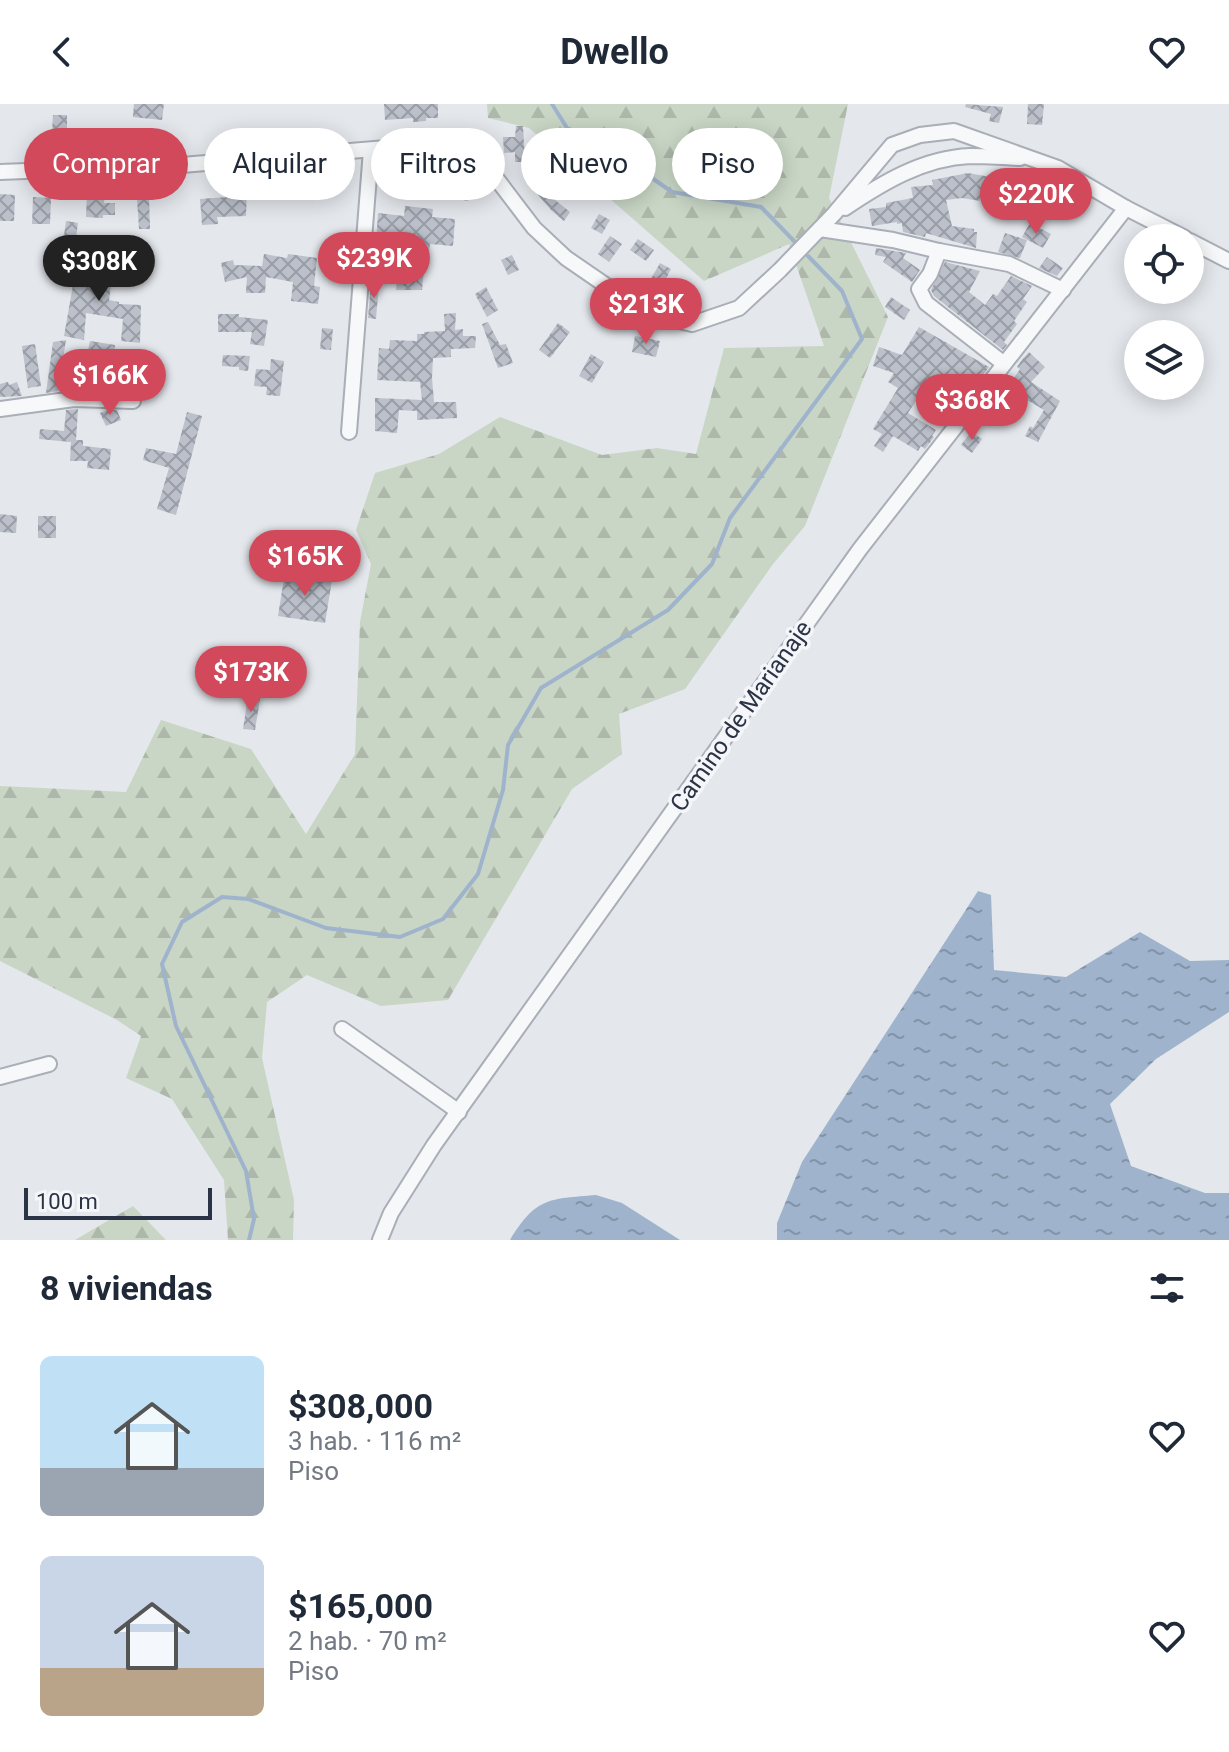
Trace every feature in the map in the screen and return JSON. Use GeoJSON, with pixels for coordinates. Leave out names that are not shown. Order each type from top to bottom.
{"type":"FeatureCollection","features":[{"type":"Feature","properties":{"kind":"street"},"geometry":{"type":"LineString","coordinates":[[505,190],[534,228],[566,258],[646,313],[692,324],[739,308],[820,229],[892,145],[920,135],[954,131],[1033,158],[1058,168],[1157,224]]}},
{"type":"Feature","properties":{"kind":"street"},"geometry":{"type":"LineString","coordinates":[[0,172],[182,165],[371,150],[349,432]]}},
{"type":"Feature","properties":{"kind":"street"},"geometry":{"type":"LineString","coordinates":[[834,214],[886,181],[923,165],[967,156],[1033,158]]}},
{"type":"Feature","properties":{"kind":"street","name":"Camino de Marianaje"},"geometry":{"type":"LineString","coordinates":[[380,1240],[391,1213],[434,1145],[860,549],[1126,208]]}},
{"type":"Feature","properties":{"kind":"street"},"geometry":{"type":"LineString","coordinates":[[820,229],[893,240],[1009,264],[1063,290]]}},
{"type":"Feature","properties":{"kind":"street"},"geometry":{"type":"LineString","coordinates":[[1204,248],[1229,261]]}},
{"type":"Feature","properties":{"kind":"street"},"geometry":{"type":"LineString","coordinates":[[939,251],[930,274],[919,289],[926,303],[1003,363]]}},
{"type":"Feature","properties":{"kind":"street"},"geometry":{"type":"LineString","coordinates":[[0,409],[74,399],[133,401]]}},
{"type":"Feature","properties":{"kind":"street"},"geometry":{"type":"LineString","coordinates":[[342,1029],[459,1112]]}},
{"type":"Feature","properties":{"kind":"street"},"geometry":{"type":"LineString","coordinates":[[0,1077],[49,1064]]}},
{"type":"Feature","properties":{"kind":"green space"},"geometry":{"type":"Polygon","coordinates":[[[487,104],[848,104],[829,198],[888,317],[805,526],[773,564],[685,689],[619,714],[622,754],[572,789],[448,1000],[381,1006],[307,975],[267,1002],[262,1058],[294,1200],[293,1240],[228,1240],[224,1180],[172,1099],[126,1078],[141,1036],[117,1020],[0,961],[0,786],[126,792],[161,720],[251,749],[306,834],[355,754],[360,622],[371,564],[356,530],[375,473],[439,454],[500,417],[602,455],[657,448],[696,454],[724,348],[824,346],[789,244],[704,281],[611,200],[656,200],[656,128],[529,128],[488,118],[487,104]]]}},
{"type":"Feature","properties":{"kind":"green space"},"geometry":{"type":"Polygon","coordinates":[[[133,1206],[166,1240],[75,1240],[133,1206]]]}},
{"type":"Feature","properties":{"kind":"water"},"geometry":{"type":"Polygon","coordinates":[[[978,891],[991,895],[994,970],[1066,977],[1140,932],[1190,961],[1229,960],[1229,1012],[1156,1059],[1110,1104],[1131,1166],[1205,1193],[1229,1193],[1229,1240],[777,1240],[777,1223],[802,1162],[978,891]]]}},
{"type":"Feature","properties":{"kind":"water"},"geometry":{"type":"Polygon","coordinates":[[[596,1195],[622,1203],[680,1240],[510,1240],[528,1215],[545,1203],[596,1195]]]}},
{"type":"Feature","properties":{"kind":"building"},"geometry":{"type":"Polygon","coordinates":[[[134,104],[164,104],[162,120],[133,117],[134,104]]]}},
{"type":"Feature","properties":{"kind":"building"},"geometry":{"type":"Polygon","coordinates":[[[384,104],[438,104],[438,118],[413,122],[413,118],[385,120],[384,104]]]}},
{"type":"Feature","properties":{"kind":"building"},"geometry":{"type":"Polygon","coordinates":[[[966,104],[1003,107],[999,123],[989,121],[991,114],[965,107],[966,104]]]}},
{"type":"Feature","properties":{"kind":"building"},"geometry":{"type":"Polygon","coordinates":[[[1028,104],[1044,104],[1042,125],[1027,124],[1028,104]]]}},
{"type":"Feature","properties":{"kind":"building"},"geometry":{"type":"Polygon","coordinates":[[[53,115],[67,115],[67,128],[52,128],[53,115]]]}},
{"type":"Feature","properties":{"kind":"building"},"geometry":{"type":"Polygon","coordinates":[[[516,126],[523,126],[521,162],[515,162],[515,152],[505,153],[505,137],[515,137],[516,126]]]}},
{"type":"Feature","properties":{"kind":"building"},"geometry":{"type":"Polygon","coordinates":[[[997,171],[1044,186],[1031,220],[1010,212],[1018,191],[982,186],[980,201],[962,198],[946,200],[952,226],[977,232],[976,248],[926,233],[925,237],[903,232],[902,223],[872,226],[869,209],[913,198],[911,187],[933,185],[932,180],[968,173],[996,178],[997,171]]]}},
{"type":"Feature","properties":{"kind":"building"},"geometry":{"type":"Polygon","coordinates":[[[0,194],[15,195],[14,221],[0,221],[0,194]]]}},
{"type":"Feature","properties":{"kind":"building"},"geometry":{"type":"Polygon","coordinates":[[[200,199],[247,200],[246,216],[217,217],[218,224],[202,225],[200,199]]]}},
{"type":"Feature","properties":{"kind":"building"},"geometry":{"type":"Polygon","coordinates":[[[33,200],[51,200],[50,224],[32,224],[33,200]]]}},
{"type":"Feature","properties":{"kind":"building"},"geometry":{"type":"Polygon","coordinates":[[[87,200],[115,203],[115,215],[86,217],[87,200]]]}},
{"type":"Feature","properties":{"kind":"building"},"geometry":{"type":"Polygon","coordinates":[[[137,200],[149,200],[150,229],[139,229],[137,200]]]}},
{"type":"Feature","properties":{"kind":"building"},"geometry":{"type":"Polygon","coordinates":[[[542,200],[555,200],[570,212],[564,221],[542,200]]]}},
{"type":"Feature","properties":{"kind":"building"},"geometry":{"type":"Polygon","coordinates":[[[405,206],[433,209],[432,217],[455,219],[453,246],[430,244],[429,251],[426,251],[422,290],[396,290],[401,243],[376,242],[378,213],[404,216],[405,206]]]}},
{"type":"Feature","properties":{"kind":"building"},"geometry":{"type":"Polygon","coordinates":[[[599,214],[610,220],[602,234],[591,228],[599,214]]]}},
{"type":"Feature","properties":{"kind":"building"},"geometry":{"type":"Polygon","coordinates":[[[66,221],[78,223],[74,251],[62,250],[66,221]]]}},
{"type":"Feature","properties":{"kind":"building"},"geometry":{"type":"Polygon","coordinates":[[[1030,223],[1051,234],[1043,248],[1022,237],[1030,223]]]}},
{"type":"Feature","properties":{"kind":"building"},"geometry":{"type":"Polygon","coordinates":[[[1005,233],[1027,240],[1020,258],[998,252],[1005,233]]]}},
{"type":"Feature","properties":{"kind":"building"},"geometry":{"type":"Polygon","coordinates":[[[610,236],[622,244],[609,262],[598,254],[610,236]]]}},
{"type":"Feature","properties":{"kind":"building"},"geometry":{"type":"Polygon","coordinates":[[[638,239],[654,250],[646,261],[630,250],[638,239]]]}},
{"type":"Feature","properties":{"kind":"building"},"geometry":{"type":"Polygon","coordinates":[[[876,248],[906,253],[903,258],[920,270],[912,282],[883,262],[886,257],[875,255],[876,248]]]}},
{"type":"Feature","properties":{"kind":"building"},"geometry":{"type":"Polygon","coordinates":[[[264,254],[317,258],[314,286],[320,287],[318,304],[291,301],[293,282],[266,277],[265,293],[246,293],[247,277],[225,282],[221,263],[233,260],[234,265],[262,266],[264,254]]]}},
{"type":"Feature","properties":{"kind":"building"},"geometry":{"type":"Polygon","coordinates":[[[512,255],[519,270],[508,275],[501,260],[512,255]]]}},
{"type":"Feature","properties":{"kind":"building"},"geometry":{"type":"Polygon","coordinates":[[[1047,257],[1063,268],[1057,276],[1039,268],[1047,257]]]}},
{"type":"Feature","properties":{"kind":"building"},"geometry":{"type":"Polygon","coordinates":[[[92,259],[114,262],[109,300],[119,304],[141,305],[140,343],[121,341],[123,319],[86,313],[84,340],[64,336],[73,285],[67,284],[69,271],[90,274],[92,259]]]}},
{"type":"Feature","properties":{"kind":"building"},"geometry":{"type":"Polygon","coordinates":[[[945,262],[980,271],[969,292],[985,305],[993,294],[997,296],[1011,276],[1032,286],[1023,299],[1027,302],[1014,321],[1017,324],[1004,342],[1007,345],[1003,350],[934,296],[931,290],[945,262]]]}},
{"type":"Feature","properties":{"kind":"building"},"geometry":{"type":"Polygon","coordinates":[[[660,263],[671,269],[660,290],[648,284],[660,263]]]}},
{"type":"Feature","properties":{"kind":"building"},"geometry":{"type":"Polygon","coordinates":[[[371,282],[379,283],[376,319],[368,318],[371,282]]]}},
{"type":"Feature","properties":{"kind":"building"},"geometry":{"type":"Polygon","coordinates":[[[486,287],[498,310],[487,317],[475,294],[486,287]]]}},
{"type":"Feature","properties":{"kind":"building"},"geometry":{"type":"Polygon","coordinates":[[[891,297],[910,310],[904,320],[885,307],[891,297]]]}},
{"type":"Feature","properties":{"kind":"building"},"geometry":{"type":"Polygon","coordinates":[[[456,313],[455,330],[463,329],[463,336],[476,336],[475,348],[451,349],[451,357],[433,358],[432,378],[434,402],[456,402],[457,418],[417,420],[417,411],[399,410],[397,433],[375,431],[375,398],[422,400],[420,382],[377,380],[379,348],[389,349],[390,340],[417,341],[417,334],[445,331],[444,314],[456,313]]]}},
{"type":"Feature","properties":{"kind":"building"},"geometry":{"type":"Polygon","coordinates":[[[218,314],[239,314],[239,317],[268,320],[264,346],[250,344],[252,332],[218,332],[218,314]]]}},
{"type":"Feature","properties":{"kind":"building"},"geometry":{"type":"Polygon","coordinates":[[[488,322],[500,345],[506,344],[513,363],[498,368],[482,324],[488,322]]]}},
{"type":"Feature","properties":{"kind":"building"},"geometry":{"type":"Polygon","coordinates":[[[558,323],[570,332],[550,358],[539,350],[558,323]]]}},
{"type":"Feature","properties":{"kind":"building"},"geometry":{"type":"Polygon","coordinates":[[[919,327],[989,367],[952,415],[922,392],[908,413],[936,430],[925,449],[921,446],[918,451],[893,436],[883,452],[874,446],[882,434],[873,429],[898,388],[888,382],[894,373],[873,366],[879,347],[902,355],[919,327]]]}},
{"type":"Feature","properties":{"kind":"building"},"geometry":{"type":"Polygon","coordinates":[[[322,328],[333,329],[331,350],[320,349],[322,328]]]}},
{"type":"Feature","properties":{"kind":"building"},"geometry":{"type":"Polygon","coordinates":[[[635,336],[660,341],[656,357],[632,352],[635,336]]]}},
{"type":"Feature","properties":{"kind":"building"},"geometry":{"type":"Polygon","coordinates":[[[66,340],[63,359],[85,364],[90,341],[115,345],[110,380],[126,381],[126,391],[96,390],[96,387],[81,385],[82,375],[56,368],[58,391],[46,393],[53,342],[66,340]]]}},
{"type":"Feature","properties":{"kind":"building"},"geometry":{"type":"Polygon","coordinates":[[[35,344],[41,386],[28,388],[22,346],[35,344]]]}},
{"type":"Feature","properties":{"kind":"building"},"geometry":{"type":"Polygon","coordinates":[[[1029,352],[1045,367],[1031,382],[1060,401],[1038,442],[1025,436],[1044,410],[1007,388],[1020,369],[1017,367],[1029,352]]]}},
{"type":"Feature","properties":{"kind":"building"},"geometry":{"type":"Polygon","coordinates":[[[591,354],[604,362],[592,383],[579,376],[591,354]]]}},
{"type":"Feature","properties":{"kind":"building"},"geometry":{"type":"Polygon","coordinates":[[[223,355],[250,356],[248,371],[222,366],[223,355]]]}},
{"type":"Feature","properties":{"kind":"building"},"geometry":{"type":"Polygon","coordinates":[[[271,359],[284,361],[280,396],[266,395],[267,387],[254,386],[256,369],[270,370],[271,359]]]}},
{"type":"Feature","properties":{"kind":"building"},"geometry":{"type":"Polygon","coordinates":[[[8,382],[9,385],[17,382],[22,396],[0,397],[0,384],[8,382]]]}},
{"type":"Feature","properties":{"kind":"building"},"geometry":{"type":"Polygon","coordinates":[[[78,409],[76,440],[83,440],[83,446],[111,449],[109,470],[87,468],[88,461],[70,461],[71,442],[39,439],[40,429],[64,431],[66,410],[78,409]]]}},
{"type":"Feature","properties":{"kind":"building"},"geometry":{"type":"Polygon","coordinates":[[[117,410],[121,420],[106,426],[100,413],[117,410]]]}},
{"type":"Feature","properties":{"kind":"building"},"geometry":{"type":"Polygon","coordinates":[[[187,412],[202,416],[176,515],[157,509],[169,468],[143,460],[146,448],[176,454],[187,412]]]}},
{"type":"Feature","properties":{"kind":"building"},"geometry":{"type":"Polygon","coordinates":[[[971,432],[982,439],[972,453],[961,445],[971,432]]]}},
{"type":"Feature","properties":{"kind":"building"},"geometry":{"type":"Polygon","coordinates":[[[0,514],[17,516],[16,533],[0,532],[0,514]]]}},
{"type":"Feature","properties":{"kind":"building"},"geometry":{"type":"Polygon","coordinates":[[[38,516],[56,516],[56,538],[38,538],[38,516]]]}},
{"type":"Feature","properties":{"kind":"building"},"geometry":{"type":"Polygon","coordinates":[[[285,572],[332,580],[325,623],[278,616],[285,572]]]}},
{"type":"Feature","properties":{"kind":"building"},"geometry":{"type":"Polygon","coordinates":[[[248,697],[260,699],[255,730],[243,729],[248,697]]]}},
{"type":"Feature","properties":{"kind":"waterway"},"geometry":{"type":"LineString","coordinates":[[552,104],[567,128],[602,143],[672,192],[761,207],[795,242]]}},
{"type":"Feature","properties":{"kind":"waterway"},"geometry":{"type":"LineString","coordinates":[[249,1240],[254,1219],[246,1171],[176,1026],[162,964],[182,922],[222,897],[248,899],[326,928],[400,937],[443,919],[478,874],[503,790],[508,745],[541,688],[668,610],[712,564],[730,518],[862,339],[842,291],[808,256]]}}]}
